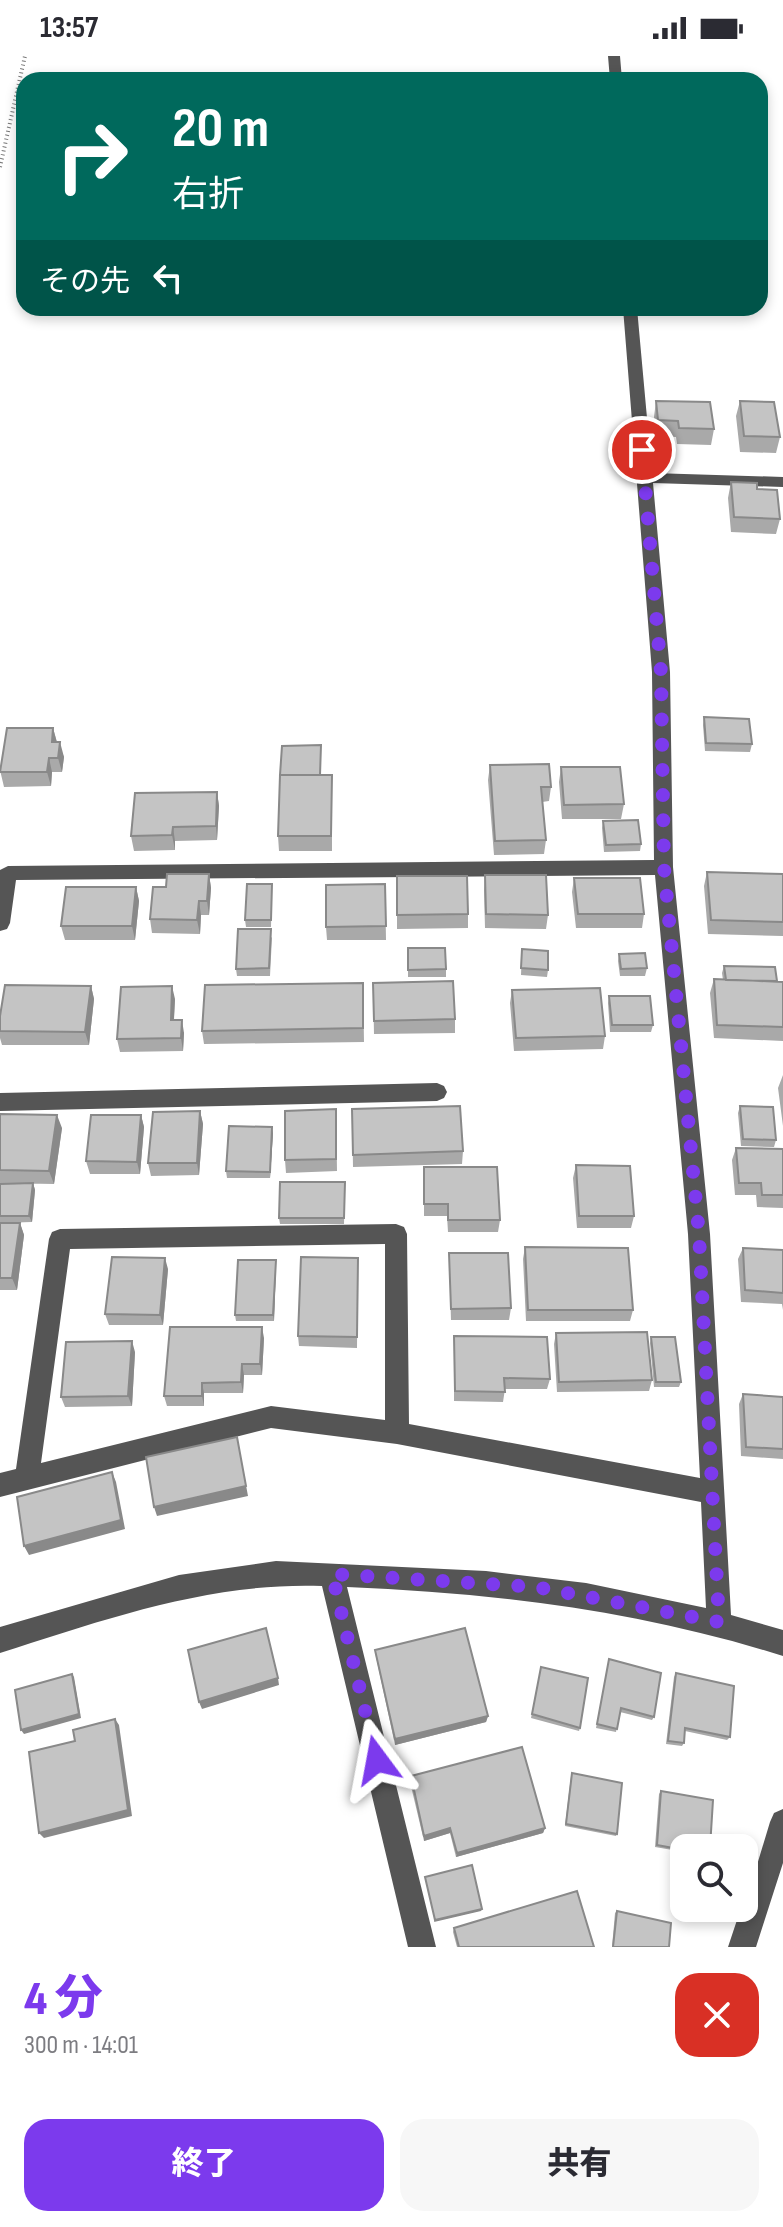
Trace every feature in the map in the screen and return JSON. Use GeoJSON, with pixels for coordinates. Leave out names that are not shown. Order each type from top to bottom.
{"type":"FeatureCollection","features":[{"type":"Feature","properties":{"kind":"street"},"geometry":{"type":"LineString","coordinates":[[631,316],[661,672],[664,867],[699,1234],[719,1622]]}},
{"type":"Feature","properties":{"kind":"street"},"geometry":{"type":"LineString","coordinates":[[645,478],[783,482]]}},
{"type":"Feature","properties":{"kind":"street"},"geometry":{"type":"LineString","coordinates":[[0,923],[8,873],[664,867]]}},
{"type":"Feature","properties":{"kind":"street"},"geometry":{"type":"LineString","coordinates":[[0,1102],[437,1092]]}},
{"type":"Feature","properties":{"kind":"street"},"geometry":{"type":"LineString","coordinates":[[27,1476],[60,1239],[396,1234],[397,1433]]}},
{"type":"Feature","properties":{"kind":"street"},"geometry":{"type":"LineString","coordinates":[[0,1485],[271,1417],[397,1433],[713,1492]]}},
{"type":"Feature","properties":{"kind":"street"},"geometry":{"type":"LineString","coordinates":[[332,1574],[422,1947]]}},
{"type":"Feature","properties":{"kind":"street"},"geometry":{"type":"LineString","coordinates":[[0,1640],[140,1597],[226,1579],[332,1574],[536,1587],[719,1622],[783,1643]]}},
{"type":"Feature","properties":{"kind":"street"},"geometry":{"type":"LineString","coordinates":[[742,1947],[783,1822]]}},
{"type":"Feature","properties":{"kind":"path"},"geometry":{"type":"LineString","coordinates":[[0,167],[16,96]]}},
{"type":"Feature","properties":{"kind":"building"},"geometry":{"type":"Polygon","coordinates":[[[656,401],[710,402],[714,429],[679,428],[678,421],[658,420],[656,401]]]}},
{"type":"Feature","properties":{"kind":"building"},"geometry":{"type":"Polygon","coordinates":[[[740,401],[774,402],[780,437],[744,436],[740,401]]]}},
{"type":"Feature","properties":{"kind":"building"},"geometry":{"type":"Polygon","coordinates":[[[731,482],[757,483],[757,489],[777,490],[780,519],[734,517],[731,482]]]}},
{"type":"Feature","properties":{"kind":"building"},"geometry":{"type":"Polygon","coordinates":[[[704,717],[749,719],[752,744],[706,743],[704,717]]]}},
{"type":"Feature","properties":{"kind":"building"},"geometry":{"type":"Polygon","coordinates":[[[7,728],[53,728],[52,742],[60,742],[58,758],[49,758],[47,772],[0,772],[7,728]]]}},
{"type":"Feature","properties":{"kind":"building"},"geometry":{"type":"Polygon","coordinates":[[[321,745],[320,775],[280,775],[282,746],[321,745]]]}},
{"type":"Feature","properties":{"kind":"building"},"geometry":{"type":"Polygon","coordinates":[[[549,764],[551,787],[541,787],[546,840],[495,841],[490,765],[549,764]]]}},
{"type":"Feature","properties":{"kind":"building"},"geometry":{"type":"Polygon","coordinates":[[[561,767],[620,767],[624,804],[564,805],[561,767]]]}},
{"type":"Feature","properties":{"kind":"building"},"geometry":{"type":"Polygon","coordinates":[[[280,775],[332,775],[331,836],[278,836],[280,775]]]}},
{"type":"Feature","properties":{"kind":"building"},"geometry":{"type":"Polygon","coordinates":[[[217,792],[216,826],[173,827],[172,835],[131,836],[135,793],[217,792]]]}},
{"type":"Feature","properties":{"kind":"building"},"geometry":{"type":"Polygon","coordinates":[[[638,820],[641,844],[606,845],[603,821],[638,820]]]}},
{"type":"Feature","properties":{"kind":"building"},"geometry":{"type":"Polygon","coordinates":[[[707,872],[783,874],[783,922],[711,920],[707,872]]]}},
{"type":"Feature","properties":{"kind":"building"},"geometry":{"type":"Polygon","coordinates":[[[167,874],[209,874],[207,901],[199,901],[197,920],[150,919],[153,887],[166,887],[167,874]]]}},
{"type":"Feature","properties":{"kind":"building"},"geometry":{"type":"Polygon","coordinates":[[[485,875],[546,875],[548,915],[486,914],[485,875]]]}},
{"type":"Feature","properties":{"kind":"building"},"geometry":{"type":"Polygon","coordinates":[[[397,876],[467,876],[468,914],[397,915],[397,876]]]}},
{"type":"Feature","properties":{"kind":"building"},"geometry":{"type":"Polygon","coordinates":[[[574,878],[640,878],[644,914],[578,914],[574,878]]]}},
{"type":"Feature","properties":{"kind":"building"},"geometry":{"type":"Polygon","coordinates":[[[247,884],[272,884],[271,920],[245,920],[247,884]]]}},
{"type":"Feature","properties":{"kind":"building"},"geometry":{"type":"Polygon","coordinates":[[[385,884],[386,926],[326,927],[326,885],[385,884]]]}},
{"type":"Feature","properties":{"kind":"building"},"geometry":{"type":"Polygon","coordinates":[[[66,887],[136,887],[132,926],[61,926],[66,887]]]}},
{"type":"Feature","properties":{"kind":"building"},"geometry":{"type":"Polygon","coordinates":[[[238,929],[271,929],[269,968],[236,969],[238,929]]]}},
{"type":"Feature","properties":{"kind":"building"},"geometry":{"type":"Polygon","coordinates":[[[408,948],[445,948],[446,969],[408,970],[408,948]]]}},
{"type":"Feature","properties":{"kind":"building"},"geometry":{"type":"Polygon","coordinates":[[[522,949],[548,951],[548,970],[521,968],[522,949]]]}},
{"type":"Feature","properties":{"kind":"building"},"geometry":{"type":"Polygon","coordinates":[[[645,953],[647,968],[621,969],[619,954],[645,953]]]}},
{"type":"Feature","properties":{"kind":"building"},"geometry":{"type":"Polygon","coordinates":[[[724,966],[775,967],[777,981],[726,980],[724,966]]]}},
{"type":"Feature","properties":{"kind":"building"},"geometry":{"type":"Polygon","coordinates":[[[714,979],[783,982],[783,1027],[717,1025],[714,979]]]}},
{"type":"Feature","properties":{"kind":"building"},"geometry":{"type":"Polygon","coordinates":[[[453,981],[455,1019],[374,1021],[373,983],[453,981]]]}},
{"type":"Feature","properties":{"kind":"building"},"geometry":{"type":"Polygon","coordinates":[[[363,983],[363,1028],[202,1031],[205,985],[363,983]]]}},
{"type":"Feature","properties":{"kind":"building"},"geometry":{"type":"Polygon","coordinates":[[[5,985],[91,986],[85,1032],[0,1031],[5,985]]]}},
{"type":"Feature","properties":{"kind":"building"},"geometry":{"type":"Polygon","coordinates":[[[172,986],[171,1020],[182,1020],[181,1038],[117,1039],[121,987],[172,986]]]}},
{"type":"Feature","properties":{"kind":"building"},"geometry":{"type":"Polygon","coordinates":[[[600,988],[605,1036],[516,1038],[512,990],[600,988]]]}},
{"type":"Feature","properties":{"kind":"building"},"geometry":{"type":"Polygon","coordinates":[[[609,996],[650,996],[653,1025],[612,1025],[609,996]]]}},
{"type":"Feature","properties":{"kind":"building"},"geometry":{"type":"Polygon","coordinates":[[[460,1106],[463,1151],[353,1155],[352,1109],[460,1106]]]}},
{"type":"Feature","properties":{"kind":"building"},"geometry":{"type":"Polygon","coordinates":[[[740,1106],[773,1107],[776,1140],[743,1139],[740,1106]]]}},
{"type":"Feature","properties":{"kind":"building"},"geometry":{"type":"Polygon","coordinates":[[[336,1109],[336,1159],[285,1160],[285,1111],[336,1109]]]}},
{"type":"Feature","properties":{"kind":"building"},"geometry":{"type":"Polygon","coordinates":[[[200,1111],[197,1163],[148,1163],[153,1112],[200,1111]]]}},
{"type":"Feature","properties":{"kind":"building"},"geometry":{"type":"Polygon","coordinates":[[[0,1114],[57,1115],[49,1171],[0,1170],[0,1114]]]}},
{"type":"Feature","properties":{"kind":"building"},"geometry":{"type":"Polygon","coordinates":[[[91,1115],[141,1115],[137,1162],[86,1161],[91,1115]]]}},
{"type":"Feature","properties":{"kind":"building"},"geometry":{"type":"Polygon","coordinates":[[[229,1126],[272,1127],[270,1172],[226,1171],[229,1126]]]}},
{"type":"Feature","properties":{"kind":"building"},"geometry":{"type":"Polygon","coordinates":[[[736,1148],[783,1149],[783,1195],[762,1195],[761,1183],[739,1183],[736,1148]]]}},
{"type":"Feature","properties":{"kind":"building"},"geometry":{"type":"Polygon","coordinates":[[[576,1165],[630,1166],[634,1216],[579,1216],[576,1165]]]}},
{"type":"Feature","properties":{"kind":"building"},"geometry":{"type":"Polygon","coordinates":[[[424,1167],[497,1167],[500,1220],[448,1220],[448,1204],[424,1204],[424,1167]]]}},
{"type":"Feature","properties":{"kind":"building"},"geometry":{"type":"Polygon","coordinates":[[[280,1182],[345,1182],[344,1218],[279,1218],[280,1182]]]}},
{"type":"Feature","properties":{"kind":"building"},"geometry":{"type":"Polygon","coordinates":[[[33,1183],[29,1216],[0,1216],[0,1184],[33,1183]]]}},
{"type":"Feature","properties":{"kind":"building"},"geometry":{"type":"Polygon","coordinates":[[[0,1223],[20,1223],[12,1278],[0,1278],[0,1223]]]}},
{"type":"Feature","properties":{"kind":"building"},"geometry":{"type":"Polygon","coordinates":[[[525,1247],[628,1248],[633,1310],[528,1310],[525,1247]]]}},
{"type":"Feature","properties":{"kind":"building"},"geometry":{"type":"Polygon","coordinates":[[[743,1248],[783,1250],[783,1293],[745,1290],[743,1248]]]}},
{"type":"Feature","properties":{"kind":"building"},"geometry":{"type":"Polygon","coordinates":[[[449,1253],[508,1253],[511,1308],[451,1309],[449,1253]]]}},
{"type":"Feature","properties":{"kind":"building"},"geometry":{"type":"Polygon","coordinates":[[[112,1257],[165,1258],[160,1315],[105,1314],[112,1257]]]}},
{"type":"Feature","properties":{"kind":"building"},"geometry":{"type":"Polygon","coordinates":[[[301,1257],[358,1258],[357,1337],[298,1336],[301,1257]]]}},
{"type":"Feature","properties":{"kind":"building"},"geometry":{"type":"Polygon","coordinates":[[[238,1260],[276,1260],[273,1315],[235,1315],[238,1260]]]}},
{"type":"Feature","properties":{"kind":"building"},"geometry":{"type":"Polygon","coordinates":[[[170,1327],[262,1327],[260,1364],[242,1364],[241,1382],[202,1383],[202,1396],[164,1396],[170,1327]]]}},
{"type":"Feature","properties":{"kind":"building"},"geometry":{"type":"Polygon","coordinates":[[[647,1332],[652,1380],[559,1382],[556,1333],[647,1332]]]}},
{"type":"Feature","properties":{"kind":"building"},"geometry":{"type":"Polygon","coordinates":[[[454,1336],[547,1337],[550,1379],[504,1378],[505,1392],[455,1391],[454,1336]]]}},
{"type":"Feature","properties":{"kind":"building"},"geometry":{"type":"Polygon","coordinates":[[[651,1337],[675,1337],[681,1382],[656,1382],[651,1337]]]}},
{"type":"Feature","properties":{"kind":"building"},"geometry":{"type":"Polygon","coordinates":[[[132,1341],[128,1396],[61,1397],[66,1342],[132,1341]]]}},
{"type":"Feature","properties":{"kind":"building"},"geometry":{"type":"Polygon","coordinates":[[[743,1394],[783,1397],[783,1449],[746,1447],[743,1394]]]}},
{"type":"Feature","properties":{"kind":"building"},"geometry":{"type":"Polygon","coordinates":[[[237,1437],[246,1486],[154,1507],[146,1457],[237,1437]]]}},
{"type":"Feature","properties":{"kind":"building"},"geometry":{"type":"Polygon","coordinates":[[[112,1472],[121,1520],[24,1546],[17,1497],[112,1472]]]}},
{"type":"Feature","properties":{"kind":"building"},"geometry":{"type":"Polygon","coordinates":[[[266,1628],[278,1678],[199,1702],[188,1650],[266,1628]]]}},
{"type":"Feature","properties":{"kind":"building"},"geometry":{"type":"Polygon","coordinates":[[[465,1628],[488,1716],[395,1739],[375,1650],[465,1628]]]}},
{"type":"Feature","properties":{"kind":"building"},"geometry":{"type":"Polygon","coordinates":[[[609,1659],[661,1673],[654,1717],[621,1708],[617,1729],[597,1724],[609,1659]]]}},
{"type":"Feature","properties":{"kind":"building"},"geometry":{"type":"Polygon","coordinates":[[[541,1667],[588,1678],[580,1728],[532,1714],[541,1667]]]}},
{"type":"Feature","properties":{"kind":"building"},"geometry":{"type":"Polygon","coordinates":[[[676,1673],[734,1686],[730,1737],[685,1728],[684,1743],[668,1741],[676,1673]]]}},
{"type":"Feature","properties":{"kind":"building"},"geometry":{"type":"Polygon","coordinates":[[[72,1674],[79,1714],[21,1730],[15,1690],[72,1674]]]}},
{"type":"Feature","properties":{"kind":"building"},"geometry":{"type":"Polygon","coordinates":[[[115,1719],[128,1810],[39,1833],[29,1752],[75,1741],[73,1730],[115,1719]]]}},
{"type":"Feature","properties":{"kind":"building"},"geometry":{"type":"Polygon","coordinates":[[[522,1747],[545,1828],[457,1853],[450,1828],[424,1836],[411,1776],[522,1747]]]}},
{"type":"Feature","properties":{"kind":"building"},"geometry":{"type":"Polygon","coordinates":[[[572,1773],[622,1783],[617,1834],[566,1824],[572,1773]]]}},
{"type":"Feature","properties":{"kind":"building"},"geometry":{"type":"Polygon","coordinates":[[[661,1791],[713,1800],[711,1834],[670,1834],[670,1847],[657,1845],[661,1791]]]}},
{"type":"Feature","properties":{"kind":"building"},"geometry":{"type":"Polygon","coordinates":[[[472,1865],[482,1909],[435,1920],[425,1877],[472,1865]]]}},
{"type":"Feature","properties":{"kind":"building"},"geometry":{"type":"Polygon","coordinates":[[[577,1891],[594,1947],[459,1947],[454,1928],[577,1891]]]}},
{"type":"Feature","properties":{"kind":"building"},"geometry":{"type":"Polygon","coordinates":[[[617,1911],[671,1923],[669,1947],[613,1947],[617,1911]]]}},
{"type":"Feature","properties":{"kind":"route"},"geometry":{"type":"LineString","coordinates":[[377,1760],[332,1574],[536,1587],[719,1622],[699,1234],[664,867],[661,672],[642,450]]}}]}
